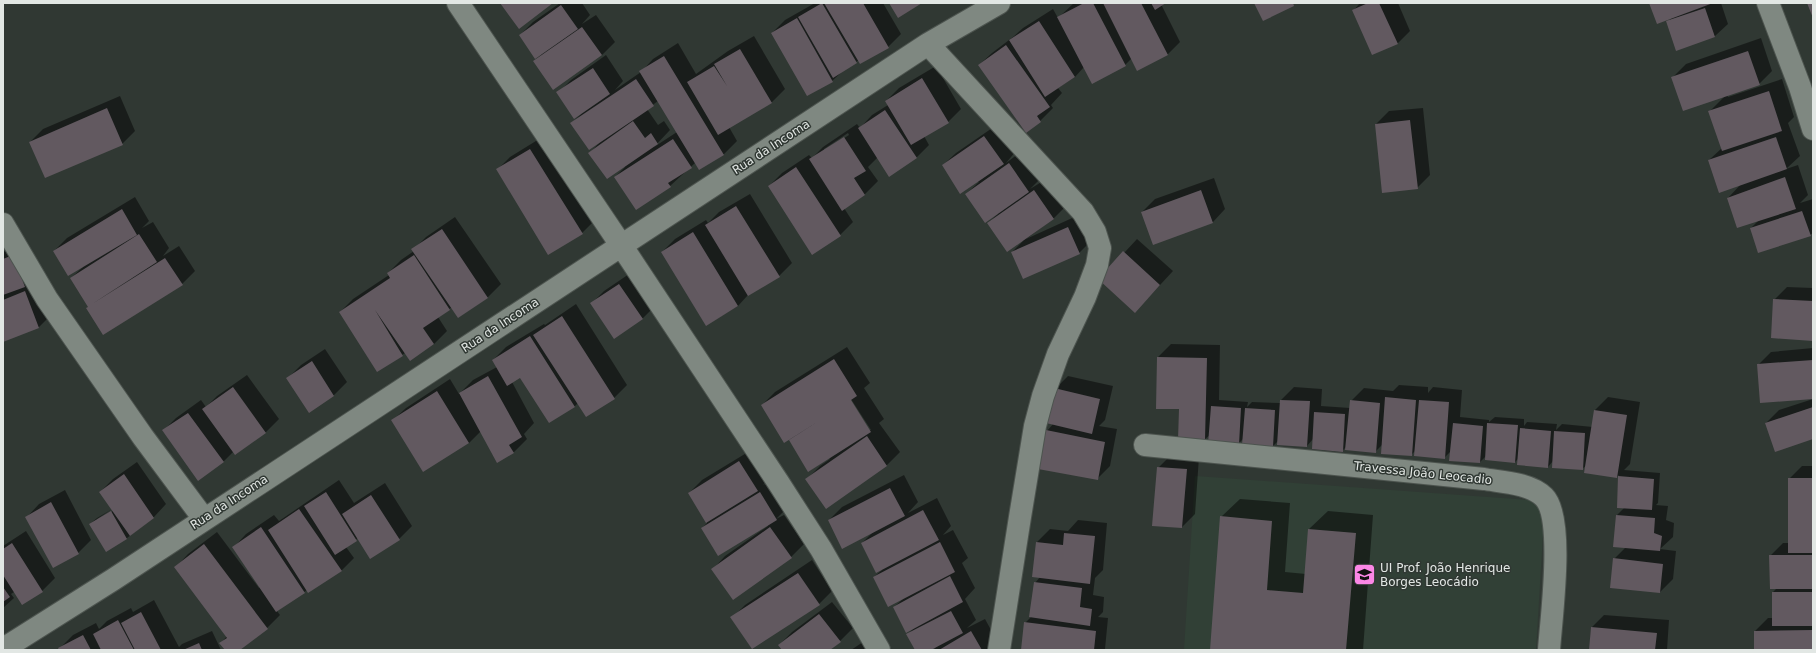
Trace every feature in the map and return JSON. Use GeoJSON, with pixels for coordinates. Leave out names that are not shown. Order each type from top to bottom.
{"type":"FeatureCollection","features":[{"type":"Feature","properties":{"kind":"street"},"geometry":{"type":"LineString","coordinates":[[458,3],[778,482],[821,549],[879,650]]}},
{"type":"Feature","properties":{"kind":"street","name":"Rua da Incoma"},"geometry":{"type":"LineString","coordinates":[[3,649],[114,579],[928,44],[999,3]]}},
{"type":"Feature","properties":{"kind":"street"},"geometry":{"type":"LineString","coordinates":[[1768,3],[1807,86],[1813,129]]}},
{"type":"Feature","properties":{"kind":"street"},"geometry":{"type":"LineString","coordinates":[[928,44],[1083,212],[1094,232],[1100,248],[1097,266],[1091,284],[1058,354],[1041,403],[1035,426],[999,650]]}},
{"type":"Feature","properties":{"kind":"street"},"geometry":{"type":"LineString","coordinates":[[3,224],[47,299],[143,437],[204,519]]}},
{"type":"Feature","properties":{"kind":"street","name":"Travessa João Leocadio"},"geometry":{"type":"LineString","coordinates":[[1145,445],[1484,479],[1533,490],[1544,497],[1551,507],[1554,524],[1555,562],[1549,650]]}},
{"type":"Feature","properties":{"kind":"shaded area","name":"UI Prof. João Henrique Borges Leocádio"},"geometry":{"type":"Polygon","coordinates":[[[1195,476],[1545,501],[1536,650],[1184,650],[1195,476]]]}},
{"type":"Feature","properties":{"kind":"building"},"geometry":{"type":"Polygon","coordinates":[[[500,3],[553,3],[519,29],[500,3]]]}},
{"type":"Feature","properties":{"kind":"building"},"geometry":{"type":"Polygon","coordinates":[[[822,3],[857,63],[833,78],[798,17],[822,3]]]}},
{"type":"Feature","properties":{"kind":"building"},"geometry":{"type":"Polygon","coordinates":[[[824,3],[863,3],[889,48],[860,64],[824,3]]]}},
{"type":"Feature","properties":{"kind":"building"},"geometry":{"type":"Polygon","coordinates":[[[889,3],[922,3],[898,18],[889,3]]]}},
{"type":"Feature","properties":{"kind":"building"},"geometry":{"type":"Polygon","coordinates":[[[1084,3],[1093,3],[1126,66],[1092,84],[1057,17],[1084,3]]]}},
{"type":"Feature","properties":{"kind":"building"},"geometry":{"type":"Polygon","coordinates":[[[1103,3],[1141,3],[1168,55],[1137,71],[1103,3]]]}},
{"type":"Feature","properties":{"kind":"building"},"geometry":{"type":"Polygon","coordinates":[[[1151,3],[1166,3],[1155,10],[1151,3]]]}},
{"type":"Feature","properties":{"kind":"building"},"geometry":{"type":"Polygon","coordinates":[[[1254,3],[1293,3],[1294,6],[1263,21],[1254,3]]]}},
{"type":"Feature","properties":{"kind":"building"},"geometry":{"type":"Polygon","coordinates":[[[1368,3],[1379,3],[1398,44],[1372,55],[1352,10],[1368,3]]]}},
{"type":"Feature","properties":{"kind":"building"},"geometry":{"type":"Polygon","coordinates":[[[1649,3],[1713,3],[1657,24],[1649,3]]]}},
{"type":"Feature","properties":{"kind":"building"},"geometry":{"type":"Polygon","coordinates":[[[1807,3],[1813,3],[1813,18],[1807,3]]]}},
{"type":"Feature","properties":{"kind":"building"},"geometry":{"type":"Polygon","coordinates":[[[561,5],[578,29],[535,59],[519,35],[561,5]]]}},
{"type":"Feature","properties":{"kind":"building"},"geometry":{"type":"Polygon","coordinates":[[[1705,8],[1715,37],[1676,51],[1666,21],[1705,8]]]}},
{"type":"Feature","properties":{"kind":"building"},"geometry":{"type":"Polygon","coordinates":[[[797,18],[833,82],[807,96],[771,33],[797,18]]]}},
{"type":"Feature","properties":{"kind":"building"},"geometry":{"type":"Polygon","coordinates":[[[1039,21],[1075,77],[1045,97],[1009,40],[1039,21]]]}},
{"type":"Feature","properties":{"kind":"building"},"geometry":{"type":"Polygon","coordinates":[[[582,27],[602,55],[553,90],[533,61],[582,27]]]}},
{"type":"Feature","properties":{"kind":"building"},"geometry":{"type":"Polygon","coordinates":[[[1006,45],[1050,107],[1037,116],[1041,122],[1026,133],[978,65],[1006,45]]]}},
{"type":"Feature","properties":{"kind":"building"},"geometry":{"type":"Polygon","coordinates":[[[740,49],[772,103],[718,135],[687,82],[714,66],[727,86],[714,64],[740,49]]]}},
{"type":"Feature","properties":{"kind":"building"},"geometry":{"type":"Polygon","coordinates":[[[1748,51],[1760,85],[1683,111],[1671,77],[1748,51]]]}},
{"type":"Feature","properties":{"kind":"building"},"geometry":{"type":"Polygon","coordinates":[[[664,56],[724,155],[699,170],[639,71],[664,56]]]}},
{"type":"Feature","properties":{"kind":"building"},"geometry":{"type":"Polygon","coordinates":[[[593,68],[610,94],[574,119],[556,92],[593,68]]]}},
{"type":"Feature","properties":{"kind":"building"},"geometry":{"type":"Polygon","coordinates":[[[922,78],[949,123],[911,145],[885,101],[922,78]]]}},
{"type":"Feature","properties":{"kind":"building"},"geometry":{"type":"Polygon","coordinates":[[[636,79],[654,106],[589,150],[570,123],[636,79]]]}},
{"type":"Feature","properties":{"kind":"building"},"geometry":{"type":"Polygon","coordinates":[[[1769,91],[1782,131],[1722,151],[1708,111],[1769,91]]]}},
{"type":"Feature","properties":{"kind":"building"},"geometry":{"type":"Polygon","coordinates":[[[107,108],[123,145],[45,178],[29,142],[107,108]]]}},
{"type":"Feature","properties":{"kind":"building"},"geometry":{"type":"Polygon","coordinates":[[[885,110],[917,158],[889,177],[858,128],[885,110]]]}},
{"type":"Feature","properties":{"kind":"building"},"geometry":{"type":"Polygon","coordinates":[[[1410,120],[1418,189],[1382,193],[1375,124],[1410,120]]]}},
{"type":"Feature","properties":{"kind":"building"},"geometry":{"type":"Polygon","coordinates":[[[633,121],[645,138],[651,133],[658,144],[607,179],[588,153],[633,121]]]}},
{"type":"Feature","properties":{"kind":"building"},"geometry":{"type":"Polygon","coordinates":[[[984,136],[1004,164],[960,194],[942,165],[984,136]]]}},
{"type":"Feature","properties":{"kind":"building"},"geometry":{"type":"Polygon","coordinates":[[[844,137],[866,171],[854,178],[865,195],[842,211],[809,159],[844,137]]]}},
{"type":"Feature","properties":{"kind":"building"},"geometry":{"type":"Polygon","coordinates":[[[1776,137],[1787,169],[1719,193],[1708,160],[1776,137]]]}},
{"type":"Feature","properties":{"kind":"building"},"geometry":{"type":"Polygon","coordinates":[[[673,139],[692,168],[668,183],[671,187],[636,210],[614,177],[673,139]]]}},
{"type":"Feature","properties":{"kind":"building"},"geometry":{"type":"Polygon","coordinates":[[[530,149],[583,234],[548,255],[496,169],[530,149]]]}},
{"type":"Feature","properties":{"kind":"building"},"geometry":{"type":"Polygon","coordinates":[[[1009,163],[1029,192],[985,223],[965,194],[1009,163]]]}},
{"type":"Feature","properties":{"kind":"building"},"geometry":{"type":"Polygon","coordinates":[[[796,167],[841,236],[812,255],[768,186],[796,167]]]}},
{"type":"Feature","properties":{"kind":"building"},"geometry":{"type":"Polygon","coordinates":[[[1785,177],[1796,209],[1737,228],[1727,198],[1785,177]]]}},
{"type":"Feature","properties":{"kind":"building"},"geometry":{"type":"Polygon","coordinates":[[[1034,190],[1054,219],[1007,252],[987,223],[1034,190]]]}},
{"type":"Feature","properties":{"kind":"building"},"geometry":{"type":"Polygon","coordinates":[[[1201,190],[1213,223],[1153,245],[1141,212],[1201,190]]]}},
{"type":"Feature","properties":{"kind":"building"},"geometry":{"type":"Polygon","coordinates":[[[736,206],[780,277],[748,296],[705,225],[736,206]]]}},
{"type":"Feature","properties":{"kind":"building"},"geometry":{"type":"Polygon","coordinates":[[[122,209],[137,235],[68,276],[53,251],[122,209]]]}},
{"type":"Feature","properties":{"kind":"building"},"geometry":{"type":"Polygon","coordinates":[[[1802,211],[1811,236],[1758,253],[1750,228],[1802,211]]]}},
{"type":"Feature","properties":{"kind":"building"},"geometry":{"type":"Polygon","coordinates":[[[1068,227],[1080,254],[1023,279],[1011,252],[1068,227]]]}},
{"type":"Feature","properties":{"kind":"building"},"geometry":{"type":"Polygon","coordinates":[[[442,229],[488,298],[458,318],[411,249],[442,229]]]}},
{"type":"Feature","properties":{"kind":"building"},"geometry":{"type":"Polygon","coordinates":[[[693,232],[738,306],[706,326],[661,252],[693,232]]]}},
{"type":"Feature","properties":{"kind":"building"},"geometry":{"type":"Polygon","coordinates":[[[139,234],[157,262],[92,304],[165,258],[183,285],[103,335],[70,278],[139,234]]]}},
{"type":"Feature","properties":{"kind":"building"},"geometry":{"type":"Polygon","coordinates":[[[1123,251],[1160,285],[1135,313],[1098,279],[1123,251]]]}},
{"type":"Feature","properties":{"kind":"building"},"geometry":{"type":"Polygon","coordinates":[[[13,255],[25,287],[3,295],[3,259],[13,255]]]}},
{"type":"Feature","properties":{"kind":"building"},"geometry":{"type":"Polygon","coordinates":[[[414,255],[450,310],[423,328],[434,344],[410,361],[375,310],[403,356],[377,372],[339,312],[390,278],[387,273],[414,255]]]}},
{"type":"Feature","properties":{"kind":"building"},"geometry":{"type":"Polygon","coordinates":[[[619,284],[643,319],[614,339],[590,303],[619,284]]]}},
{"type":"Feature","properties":{"kind":"building"},"geometry":{"type":"Polygon","coordinates":[[[25,291],[39,328],[3,342],[3,300],[25,291]]]}},
{"type":"Feature","properties":{"kind":"building"},"geometry":{"type":"Polygon","coordinates":[[[1773,299],[1813,301],[1813,341],[1771,338],[1773,299]]]}},
{"type":"Feature","properties":{"kind":"building"},"geometry":{"type":"Polygon","coordinates":[[[562,316],[615,399],[586,417],[533,335],[562,316]]]}},
{"type":"Feature","properties":{"kind":"building"},"geometry":{"type":"Polygon","coordinates":[[[530,336],[575,407],[549,423],[520,378],[507,386],[492,360],[530,336]]]}},
{"type":"Feature","properties":{"kind":"building"},"geometry":{"type":"Polygon","coordinates":[[[1157,357],[1207,358],[1205,440],[1178,440],[1179,409],[1156,409],[1157,357]]]}},
{"type":"Feature","properties":{"kind":"building"},"geometry":{"type":"Polygon","coordinates":[[[834,359],[857,396],[851,400],[871,432],[808,472],[789,440],[822,419],[784,443],[761,405],[834,359]]]}},
{"type":"Feature","properties":{"kind":"building"},"geometry":{"type":"Polygon","coordinates":[[[1813,360],[1813,399],[1760,403],[1757,364],[1813,360]]]}},
{"type":"Feature","properties":{"kind":"building"},"geometry":{"type":"Polygon","coordinates":[[[312,361],[334,396],[309,413],[286,378],[312,361]]]}},
{"type":"Feature","properties":{"kind":"building"},"geometry":{"type":"Polygon","coordinates":[[[488,376],[522,437],[509,445],[514,453],[497,463],[459,393],[488,376]]]}},
{"type":"Feature","properties":{"kind":"building"},"geometry":{"type":"Polygon","coordinates":[[[233,387],[266,433],[235,455],[202,409],[233,387]]]}},
{"type":"Feature","properties":{"kind":"building"},"geometry":{"type":"Polygon","coordinates":[[[1054,388],[1100,399],[1092,434],[1046,423],[1054,388]]]}},
{"type":"Feature","properties":{"kind":"building"},"geometry":{"type":"Polygon","coordinates":[[[437,391],[469,443],[423,472],[391,420],[437,391]]]}},
{"type":"Feature","properties":{"kind":"building"},"geometry":{"type":"Polygon","coordinates":[[[1385,397],[1416,400],[1412,456],[1381,454],[1385,397]]]}},
{"type":"Feature","properties":{"kind":"building"},"geometry":{"type":"Polygon","coordinates":[[[1280,400],[1310,401],[1307,447],[1277,445],[1280,400]]]}},
{"type":"Feature","properties":{"kind":"building"},"geometry":{"type":"Polygon","coordinates":[[[1350,400],[1380,403],[1376,453],[1345,450],[1350,400]]]}},
{"type":"Feature","properties":{"kind":"building"},"geometry":{"type":"Polygon","coordinates":[[[1419,400],[1449,402],[1445,459],[1414,456],[1419,400]]]}},
{"type":"Feature","properties":{"kind":"building"},"geometry":{"type":"Polygon","coordinates":[[[1211,406],[1241,408],[1239,445],[1208,444],[1211,406]]]}},
{"type":"Feature","properties":{"kind":"building"},"geometry":{"type":"Polygon","coordinates":[[[1813,407],[1813,439],[1775,452],[1765,423],[1813,407]]]}},
{"type":"Feature","properties":{"kind":"building"},"geometry":{"type":"Polygon","coordinates":[[[1245,408],[1275,410],[1273,447],[1242,445],[1245,408]]]}},
{"type":"Feature","properties":{"kind":"building"},"geometry":{"type":"Polygon","coordinates":[[[1594,410],[1627,415],[1617,478],[1584,473],[1594,410]]]}},
{"type":"Feature","properties":{"kind":"building"},"geometry":{"type":"Polygon","coordinates":[[[1314,412],[1345,414],[1343,452],[1312,449],[1314,412]]]}},
{"type":"Feature","properties":{"kind":"building"},"geometry":{"type":"Polygon","coordinates":[[[188,413],[224,462],[198,481],[162,430],[188,413]]]}},
{"type":"Feature","properties":{"kind":"building"},"geometry":{"type":"Polygon","coordinates":[[[1453,423],[1483,426],[1480,463],[1449,461],[1453,423]]]}},
{"type":"Feature","properties":{"kind":"building"},"geometry":{"type":"Polygon","coordinates":[[[1487,423],[1518,425],[1515,463],[1485,460],[1487,423]]]}},
{"type":"Feature","properties":{"kind":"building"},"geometry":{"type":"Polygon","coordinates":[[[1520,428],[1551,431],[1548,468],[1517,465],[1520,428]]]}},
{"type":"Feature","properties":{"kind":"building"},"geometry":{"type":"Polygon","coordinates":[[[1046,430],[1105,442],[1098,480],[1038,469],[1046,430]]]}},
{"type":"Feature","properties":{"kind":"building"},"geometry":{"type":"Polygon","coordinates":[[[1554,431],[1585,433],[1583,470],[1552,468],[1554,431]]]}},
{"type":"Feature","properties":{"kind":"building"},"geometry":{"type":"Polygon","coordinates":[[[867,436],[887,466],[826,509],[805,479],[867,436]]]}},
{"type":"Feature","properties":{"kind":"building"},"geometry":{"type":"Polygon","coordinates":[[[739,461],[758,491],[706,523],[688,493],[739,461]]]}},
{"type":"Feature","properties":{"kind":"building"},"geometry":{"type":"Polygon","coordinates":[[[1157,467],[1187,469],[1182,528],[1152,526],[1157,467]]]}},
{"type":"Feature","properties":{"kind":"building"},"geometry":{"type":"Polygon","coordinates":[[[124,474],[154,518],[130,536],[99,492],[124,474]]]}},
{"type":"Feature","properties":{"kind":"building"},"geometry":{"type":"Polygon","coordinates":[[[1618,476],[1654,479],[1652,510],[1617,508],[1618,476]]]}},
{"type":"Feature","properties":{"kind":"building"},"geometry":{"type":"Polygon","coordinates":[[[1788,478],[1813,478],[1813,553],[1788,553],[1788,478]]]}},
{"type":"Feature","properties":{"kind":"building"},"geometry":{"type":"Polygon","coordinates":[[[890,488],[905,516],[842,549],[828,520],[890,488]]]}},
{"type":"Feature","properties":{"kind":"building"},"geometry":{"type":"Polygon","coordinates":[[[326,492],[357,541],[335,555],[304,506],[326,492]]]}},
{"type":"Feature","properties":{"kind":"building"},"geometry":{"type":"Polygon","coordinates":[[[760,492],[777,520],[718,556],[701,528],[760,492]]]}},
{"type":"Feature","properties":{"kind":"building"},"geometry":{"type":"Polygon","coordinates":[[[371,495],[400,540],[370,559],[342,514],[371,495]]]}},
{"type":"Feature","properties":{"kind":"building"},"geometry":{"type":"Polygon","coordinates":[[[51,502],[79,554],[53,568],[25,517],[51,502]]]}},
{"type":"Feature","properties":{"kind":"building"},"geometry":{"type":"Polygon","coordinates":[[[299,509],[342,571],[308,593],[268,530],[299,509]]]}},
{"type":"Feature","properties":{"kind":"building"},"geometry":{"type":"Polygon","coordinates":[[[923,510],[939,540],[876,573],[861,543],[923,510]]]}},
{"type":"Feature","properties":{"kind":"building"},"geometry":{"type":"Polygon","coordinates":[[[111,511],[127,539],[106,552],[89,524],[111,511]]]}},
{"type":"Feature","properties":{"kind":"building"},"geometry":{"type":"Polygon","coordinates":[[[1616,515],[1655,518],[1654,533],[1662,536],[1660,551],[1613,547],[1616,515]]]}},
{"type":"Feature","properties":{"kind":"building"},"geometry":{"type":"Polygon","coordinates":[[[1220,516],[1272,521],[1267,590],[1303,593],[1308,529],[1356,533],[1346,650],[1210,650],[1220,516]]]}},
{"type":"Feature","properties":{"kind":"building"},"geometry":{"type":"Polygon","coordinates":[[[261,527],[305,593],[276,612],[232,547],[261,527]]]}},
{"type":"Feature","properties":{"kind":"building"},"geometry":{"type":"Polygon","coordinates":[[[770,527],[792,558],[733,600],[711,569],[770,527]]]}},
{"type":"Feature","properties":{"kind":"building"},"geometry":{"type":"Polygon","coordinates":[[[1064,533],[1095,536],[1090,584],[1032,577],[1036,542],[1063,545],[1064,533]]]}},
{"type":"Feature","properties":{"kind":"building"},"geometry":{"type":"Polygon","coordinates":[[[940,542],[955,572],[888,607],[873,577],[940,542]]]}},
{"type":"Feature","properties":{"kind":"building"},"geometry":{"type":"Polygon","coordinates":[[[12,543],[43,592],[22,605],[3,575],[3,549],[12,543]]]}},
{"type":"Feature","properties":{"kind":"building"},"geometry":{"type":"Polygon","coordinates":[[[204,544],[268,629],[240,650],[225,650],[219,643],[227,638],[174,567],[204,544]]]}},
{"type":"Feature","properties":{"kind":"building"},"geometry":{"type":"Polygon","coordinates":[[[1769,555],[1813,555],[1813,589],[1770,589],[1769,555]]]}},
{"type":"Feature","properties":{"kind":"building"},"geometry":{"type":"Polygon","coordinates":[[[1613,558],[1663,564],[1660,593],[1610,588],[1613,558]]]}},
{"type":"Feature","properties":{"kind":"building"},"geometry":{"type":"Polygon","coordinates":[[[798,573],[820,605],[752,649],[730,617],[798,573]]]}},
{"type":"Feature","properties":{"kind":"building"},"geometry":{"type":"Polygon","coordinates":[[[950,576],[963,602],[906,633],[893,607],[950,576]]]}},
{"type":"Feature","properties":{"kind":"building"},"geometry":{"type":"Polygon","coordinates":[[[1034,582],[1082,588],[1080,607],[1092,609],[1090,626],[1029,617],[1034,582]]]}},
{"type":"Feature","properties":{"kind":"building"},"geometry":{"type":"Polygon","coordinates":[[[3,587],[10,597],[3,602],[3,587]]]}},
{"type":"Feature","properties":{"kind":"building"},"geometry":{"type":"Polygon","coordinates":[[[1772,592],[1813,592],[1813,626],[1772,626],[1772,592]]]}},
{"type":"Feature","properties":{"kind":"building"},"geometry":{"type":"Polygon","coordinates":[[[951,611],[963,633],[931,650],[915,650],[906,634],[951,611]]]}},
{"type":"Feature","properties":{"kind":"building"},"geometry":{"type":"Polygon","coordinates":[[[141,612],[161,650],[135,650],[121,623],[141,612]]]}},
{"type":"Feature","properties":{"kind":"building"},"geometry":{"type":"Polygon","coordinates":[[[819,614],[841,642],[830,650],[782,650],[778,645],[819,614]]]}},
{"type":"Feature","properties":{"kind":"building"},"geometry":{"type":"Polygon","coordinates":[[[118,620],[134,650],[101,650],[93,634],[118,620]]]}},
{"type":"Feature","properties":{"kind":"building"},"geometry":{"type":"Polygon","coordinates":[[[1024,622],[1096,631],[1094,650],[1021,650],[1024,622]]]}},
{"type":"Feature","properties":{"kind":"building"},"geometry":{"type":"Polygon","coordinates":[[[1591,627],[1657,633],[1655,650],[1589,650],[1591,627]]]}},
{"type":"Feature","properties":{"kind":"building"},"geometry":{"type":"Polygon","coordinates":[[[1813,630],[1813,650],[1754,650],[1754,631],[1813,630]]]}},
{"type":"Feature","properties":{"kind":"building"},"geometry":{"type":"Polygon","coordinates":[[[971,631],[982,650],[939,650],[971,631]]]}},
{"type":"Feature","properties":{"kind":"building"},"geometry":{"type":"Polygon","coordinates":[[[83,635],[91,650],[59,650],[58,648],[83,635]]]}},
{"type":"Feature","properties":{"kind":"building"},"geometry":{"type":"Polygon","coordinates":[[[199,643],[202,650],[183,650],[199,643]]]}},
{"type":"Feature","properties":{"kind":"place","name":"UI Prof. João Henrique Borges Leocádio"},"geometry":{"type":"Point","coordinates":[1365,575]}}]}
